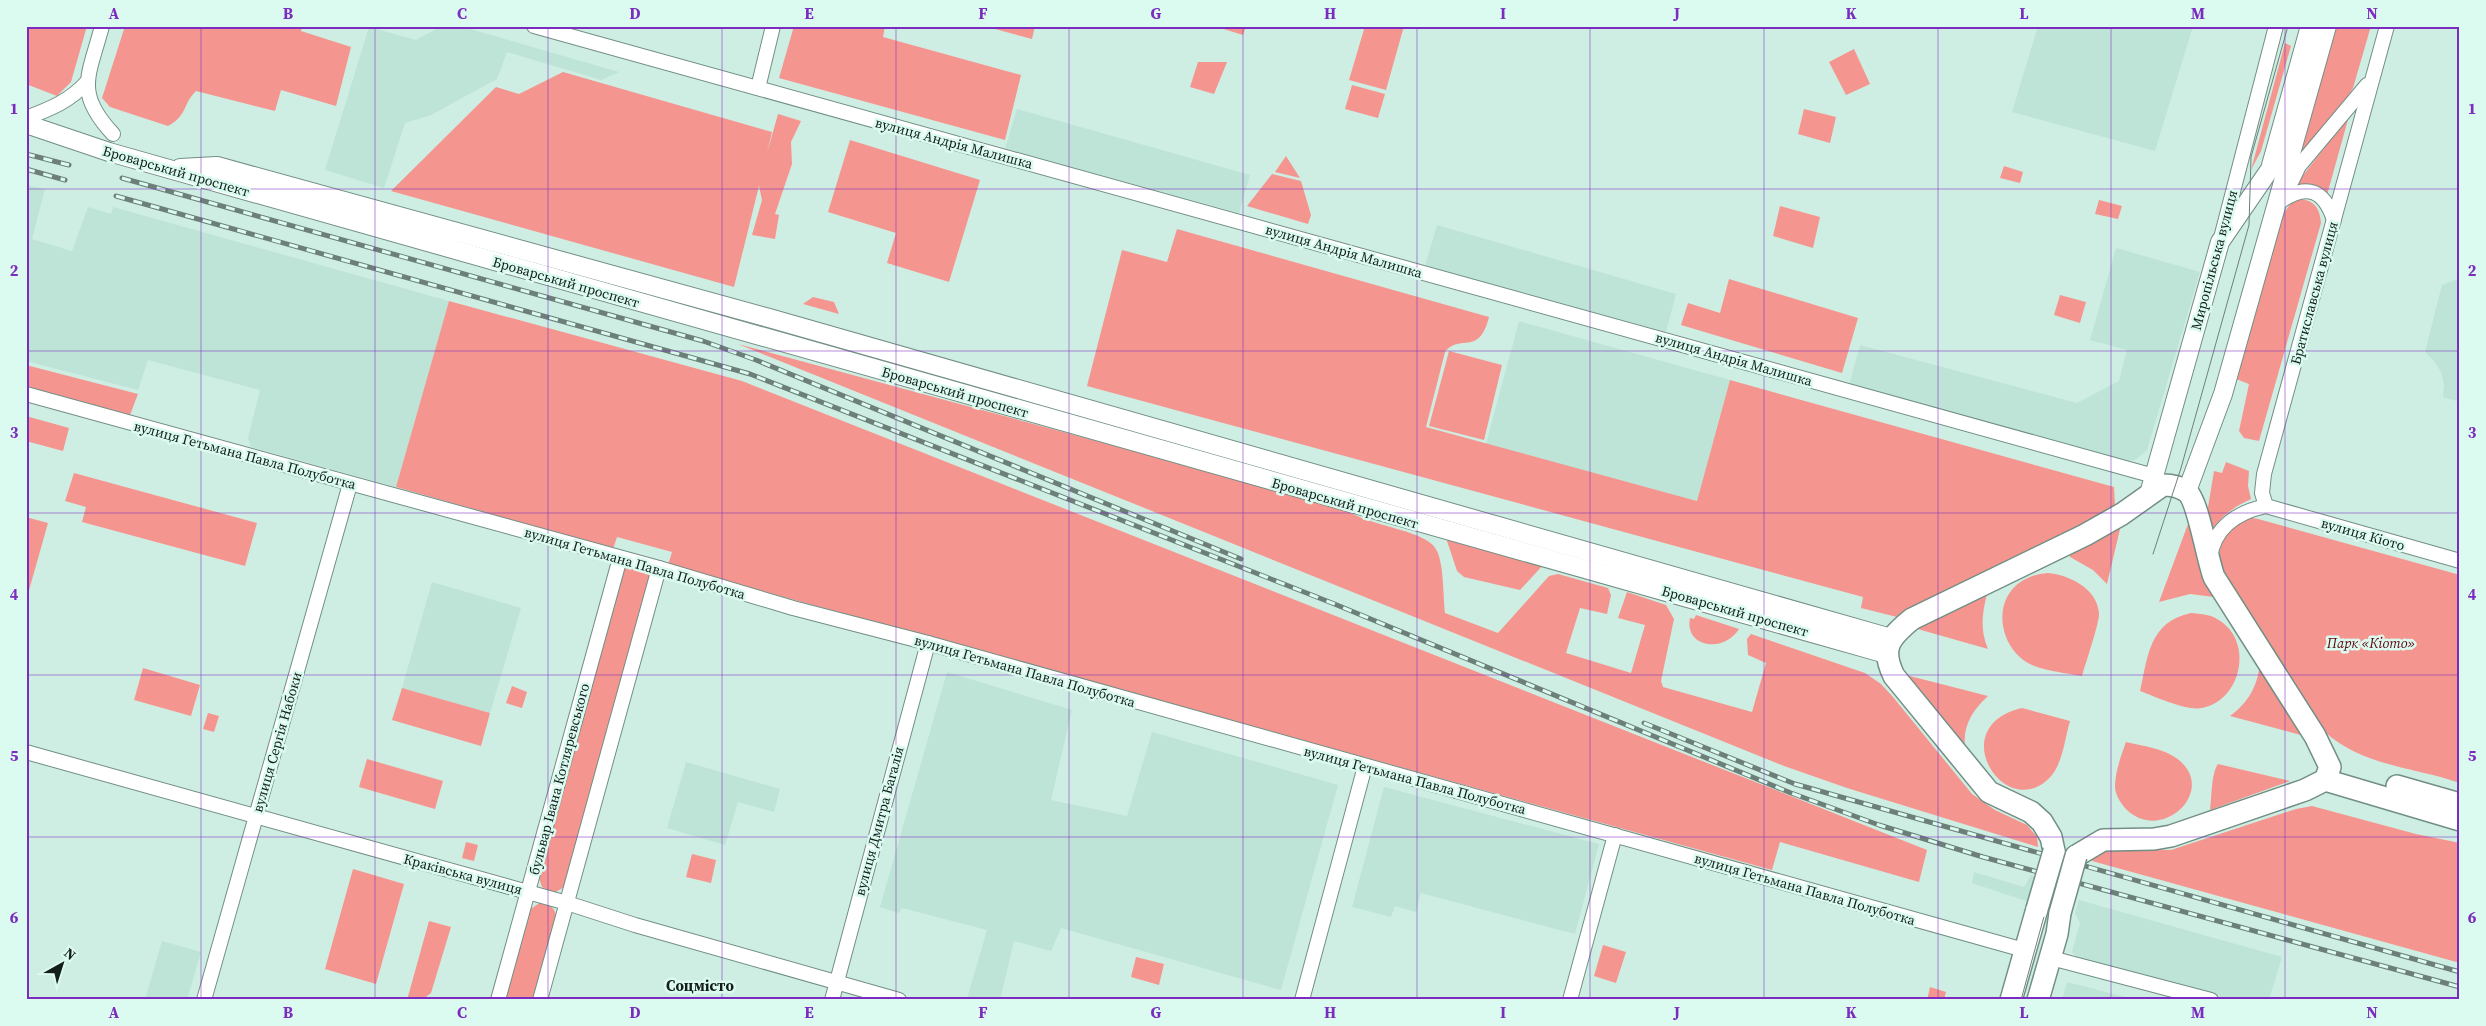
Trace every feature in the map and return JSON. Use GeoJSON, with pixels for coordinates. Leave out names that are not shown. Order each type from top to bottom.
{"type":"FeatureCollection","features":[{"type":"Feature","properties":{"kind":"highway"},"geometry":{"type":"LineString","coordinates":[[2011,1000],[2037,909],[2052,844],[2042,822],[2031,812],[2001,800],[1978,782],[1894,676],[1889,646],[1912,619],[2085,535],[2122,514],[2151,485],[2171,485],[2187,491],[2194,501],[2209,564],[2214,577],[2315,736],[2327,773]]}},
{"type":"Feature","properties":{"kind":"highway"},"geometry":{"type":"LineString","coordinates":[[2327,773],[2460,804]]}},
{"type":"Feature","properties":{"kind":"highway"},"geometry":{"type":"LineString","coordinates":[[2327,773],[2460,820]]}},
{"type":"Feature","properties":{"kind":"highway"},"geometry":{"type":"LineString","coordinates":[[2038,1000],[2051,958],[2060,913],[2083,851],[2103,840],[2154,839],[2171,836],[2305,790],[2327,773]]}},
{"type":"Feature","properties":{"kind":"highway"},"geometry":{"type":"LineString","coordinates":[[2052,844],[2083,851]]}},
{"type":"Feature","properties":{"kind":"main road"},"geometry":{"type":"LineString","coordinates":[[2220,242],[2267,175],[2310,26]]}},
{"type":"Feature","properties":{"kind":"main road","name":"Братиславська вулиця"},"geometry":{"type":"LineString","coordinates":[[2187,491],[2223,394],[2284,196],[2327,26]]}},
{"type":"Feature","properties":{"kind":"main road","name":"Броварський проспект"},"geometry":{"type":"LineString","coordinates":[[26,124],[167,169],[1889,646]]}},
{"type":"Feature","properties":{"kind":"main road","name":"Броварський проспект"},"geometry":{"type":"LineString","coordinates":[[167,169],[217,166],[769,318],[1889,646]]}},
{"type":"Feature","properties":{"kind":"main road"},"geometry":{"type":"LineString","coordinates":[[2267,175],[2268,184],[2284,196]]}},
{"type":"Feature","properties":{"kind":"main road","name":"Миропільська вулиця"},"geometry":{"type":"LineString","coordinates":[[2151,485],[2220,242]]}},
{"type":"Feature","properties":{"kind":"street"},"geometry":{"type":"LineString","coordinates":[[102,26],[87,82],[88,95],[96,116],[113,134]]}},
{"type":"Feature","properties":{"kind":"street","name":"вулиця Андрія Малишка"},"geometry":{"type":"LineString","coordinates":[[534,26],[758,88],[2151,485]]}},
{"type":"Feature","properties":{"kind":"street"},"geometry":{"type":"LineString","coordinates":[[758,88],[773,26]]}},
{"type":"Feature","properties":{"kind":"street","name":"Миропільська вулиця"},"geometry":{"type":"LineString","coordinates":[[2220,242],[2276,26]]}},
{"type":"Feature","properties":{"kind":"street","name":"Братиславська вулиця"},"geometry":{"type":"LineString","coordinates":[[2266,506],[2262,493],[2264,474],[2387,26]]}},
{"type":"Feature","properties":{"kind":"street","name":"Братиславська вулиця"},"geometry":{"type":"LineString","coordinates":[[2284,196],[2299,166],[2371,80]]}},
{"type":"Feature","properties":{"kind":"street"},"geometry":{"type":"LineString","coordinates":[[26,118],[57,106],[78,92],[87,82]]}},
{"type":"Feature","properties":{"kind":"street"},"geometry":{"type":"LineString","coordinates":[[2284,196],[2302,191],[2313,192],[2322,196],[2329,205],[2334,220]]}},
{"type":"Feature","properties":{"kind":"street","name":"вулиця Гетьмана Павла Полуботка"},"geometry":{"type":"LineString","coordinates":[[26,394],[659,568],[792,608],[928,643],[2024,950]]}},
{"type":"Feature","properties":{"kind":"street","name":"вулиця Сергія Набоки"},"geometry":{"type":"LineString","coordinates":[[204,1000],[350,484]]}},
{"type":"Feature","properties":{"kind":"street"},"geometry":{"type":"LineString","coordinates":[[2209,564],[2211,550],[2225,526],[2236,516],[2266,506]]}},
{"type":"Feature","properties":{"kind":"street","name":"вулиця Кіото"},"geometry":{"type":"LineString","coordinates":[[2266,506],[2460,561]]}},
{"type":"Feature","properties":{"kind":"street","name":"бульвар Івана Котляревського"},"geometry":{"type":"LineString","coordinates":[[498,1000],[620,558]]}},
{"type":"Feature","properties":{"kind":"street"},"geometry":{"type":"LineString","coordinates":[[540,1000],[659,568]]}},
{"type":"Feature","properties":{"kind":"street","name":"вулиця Дмитра Багалія"},"geometry":{"type":"LineString","coordinates":[[832,1000],[928,643]]}},
{"type":"Feature","properties":{"kind":"street","name":"Краківська вулиця"},"geometry":{"type":"LineString","coordinates":[[26,752],[567,902],[635,925],[899,1000]]}},
{"type":"Feature","properties":{"kind":"street"},"geometry":{"type":"LineString","coordinates":[[1302,1000],[1365,766]]}},
{"type":"Feature","properties":{"kind":"street"},"geometry":{"type":"LineString","coordinates":[[1570,1000],[1615,835]]}},
{"type":"Feature","properties":{"kind":"street"},"geometry":{"type":"LineString","coordinates":[[2051,958],[2211,1000]]}},
{"type":"Feature","properties":{"kind":"shaded area"},"geometry":{"type":"Polygon","coordinates":[[[442,26],[460,26],[619,72],[601,80],[507,52],[497,79],[431,115],[405,123],[384,188],[325,170],[369,27],[416,40],[442,26]]]}},
{"type":"Feature","properties":{"kind":"shaded area"},"geometry":{"type":"Polygon","coordinates":[[[2038,26],[2193,26],[2155,151],[2012,112],[2038,26]]]}},
{"type":"Feature","properties":{"kind":"shaded area"},"geometry":{"type":"Polygon","coordinates":[[[1017,109],[1250,175],[1239,213],[1005,149],[1017,109]]]}},
{"type":"Feature","properties":{"kind":"shaded area"},"geometry":{"type":"Polygon","coordinates":[[[26,185],[45,189],[32,239],[72,251],[88,207],[111,214],[113,207],[449,301],[396,487],[251,447],[248,438],[260,390],[148,360],[138,390],[26,361],[26,185]]]}},
{"type":"Feature","properties":{"kind":"shaded area"},"geometry":{"type":"Polygon","coordinates":[[[1437,225],[1676,294],[1666,332],[1425,266],[1437,225]]]}},
{"type":"Feature","properties":{"kind":"shaded area"},"geometry":{"type":"Polygon","coordinates":[[[2116,248],[2200,272],[2147,450],[2135,460],[2126,461],[1849,385],[1860,345],[2077,403],[2119,381],[2127,350],[2090,340],[2116,248]]]}},
{"type":"Feature","properties":{"kind":"shaded area"},"geometry":{"type":"Polygon","coordinates":[[[2460,278],[2460,402],[2443,397],[2444,384],[2441,372],[2425,352],[2442,285],[2460,278]]]}},
{"type":"Feature","properties":{"kind":"shaded area"},"geometry":{"type":"Polygon","coordinates":[[[1519,321],[1730,380],[1697,501],[1486,444],[1519,321]]]}},
{"type":"Feature","properties":{"kind":"shaded area"},"geometry":{"type":"Polygon","coordinates":[[[432,582],[521,608],[490,713],[402,688],[432,582]]]}},
{"type":"Feature","properties":{"kind":"shaded area"},"geometry":{"type":"Polygon","coordinates":[[[947,672],[1072,710],[1051,800],[1127,816],[1152,732],[1338,785],[1281,990],[1061,928],[1051,951],[1014,941],[1000,1000],[967,999],[987,930],[902,908],[899,913],[880,907],[947,672]]]}},
{"type":"Feature","properties":{"kind":"shaded area"},"geometry":{"type":"Polygon","coordinates":[[[686,762],[780,789],[774,812],[738,802],[725,845],[667,828],[686,762]]]}},
{"type":"Feature","properties":{"kind":"shaded area"},"geometry":{"type":"Polygon","coordinates":[[[1384,787],[1599,844],[1575,934],[1421,893],[1416,912],[1395,906],[1391,917],[1352,907],[1384,787]]]}},
{"type":"Feature","properties":{"kind":"shaded area"},"geometry":{"type":"Polygon","coordinates":[[[1974,872],[2024,887],[2031,875],[2039,877],[2029,902],[1972,883],[1974,872]]]}},
{"type":"Feature","properties":{"kind":"shaded area"},"geometry":{"type":"Polygon","coordinates":[[[2079,900],[2282,957],[2269,1000],[2232,1000],[2078,958],[2072,952],[2080,923],[2075,913],[2079,900]]]}},
{"type":"Feature","properties":{"kind":"shaded area"},"geometry":{"type":"Polygon","coordinates":[[[162,941],[201,952],[187,1000],[145,1000],[162,941]]]}},
{"type":"Feature","properties":{"kind":"shaded area"},"geometry":{"type":"Polygon","coordinates":[[[2067,982],[2137,1000],[2062,1000],[2067,982]]]}},
{"type":"Feature","properties":{"kind":"green space"},"geometry":{"type":"Polygon","coordinates":[[[26,26],[87,26],[71,82],[57,96],[26,84],[26,26]]]}},
{"type":"Feature","properties":{"kind":"green space"},"geometry":{"type":"Polygon","coordinates":[[[125,26],[302,26],[301,31],[351,47],[336,106],[281,90],[275,111],[196,91],[179,118],[168,126],[110,107],[102,98],[125,26]]]}},
{"type":"Feature","properties":{"kind":"green space"},"geometry":{"type":"Polygon","coordinates":[[[794,26],[885,26],[883,37],[1021,75],[1005,140],[779,78],[794,26]]]}},
{"type":"Feature","properties":{"kind":"green space"},"geometry":{"type":"Polygon","coordinates":[[[984,26],[1035,26],[1032,39],[984,26]]]}},
{"type":"Feature","properties":{"kind":"green space"},"geometry":{"type":"Polygon","coordinates":[[[1214,26],[1246,26],[1243,35],[1214,26]]]}},
{"type":"Feature","properties":{"kind":"green space"},"geometry":{"type":"Polygon","coordinates":[[[1365,26],[1404,26],[1386,90],[1349,80],[1365,26]]]}},
{"type":"Feature","properties":{"kind":"green space"},"geometry":{"type":"Polygon","coordinates":[[[2336,26],[2371,26],[2353,88],[2346,99],[2301,152],[2336,26]]]}},
{"type":"Feature","properties":{"kind":"green space"},"geometry":{"type":"Polygon","coordinates":[[[2285,43],[2291,46],[2261,151],[2251,170],[2285,43]]]}},
{"type":"Feature","properties":{"kind":"green space"},"geometry":{"type":"Polygon","coordinates":[[[1854,49],[1870,84],[1846,95],[1829,62],[1854,49]]]}},
{"type":"Feature","properties":{"kind":"green space"},"geometry":{"type":"Polygon","coordinates":[[[1198,62],[1227,62],[1214,94],[1190,87],[1198,62]]]}},
{"type":"Feature","properties":{"kind":"green space"},"geometry":{"type":"Polygon","coordinates":[[[563,72],[772,132],[767,153],[778,114],[801,121],[791,142],[792,164],[775,214],[779,215],[775,239],[752,235],[762,200],[759,186],[734,287],[391,191],[496,87],[519,94],[563,72]]]}},
{"type":"Feature","properties":{"kind":"green space"},"geometry":{"type":"Polygon","coordinates":[[[1352,85],[1385,94],[1378,118],[1345,109],[1352,85]]]}},
{"type":"Feature","properties":{"kind":"green space"},"geometry":{"type":"Polygon","coordinates":[[[1804,109],[1836,117],[1830,143],[1798,134],[1804,109]]]}},
{"type":"Feature","properties":{"kind":"green space"},"geometry":{"type":"Polygon","coordinates":[[[2349,116],[2327,195],[2294,187],[2349,116]]]}},
{"type":"Feature","properties":{"kind":"green space"},"geometry":{"type":"Polygon","coordinates":[[[850,140],[980,180],[949,282],[887,263],[896,233],[828,212],[850,140]]]}},
{"type":"Feature","properties":{"kind":"green space"},"geometry":{"type":"Polygon","coordinates":[[[1286,156],[1300,178],[1275,172],[1286,156]]]}},
{"type":"Feature","properties":{"kind":"green space"},"geometry":{"type":"Polygon","coordinates":[[[2004,166],[2023,172],[2020,183],[2000,178],[2004,166]]]}},
{"type":"Feature","properties":{"kind":"green space"},"geometry":{"type":"Polygon","coordinates":[[[1272,174],[1301,181],[1311,215],[1308,224],[1247,206],[1272,174]]]}},
{"type":"Feature","properties":{"kind":"green space"},"geometry":{"type":"Polygon","coordinates":[[[2297,199],[2303,199],[2315,205],[2321,223],[2259,441],[2244,438],[2239,431],[2249,384],[2236,379],[2281,217],[2291,203],[2297,199]]]}},
{"type":"Feature","properties":{"kind":"green space"},"geometry":{"type":"Polygon","coordinates":[[[2099,200],[2122,206],[2118,219],[2095,214],[2099,200]]]}},
{"type":"Feature","properties":{"kind":"green space"},"geometry":{"type":"Polygon","coordinates":[[[1780,206],[1820,217],[1813,248],[1773,236],[1780,206]]]}},
{"type":"Feature","properties":{"kind":"green space"},"geometry":{"type":"Polygon","coordinates":[[[1177,229],[1489,317],[1485,329],[1475,341],[1457,344],[1445,352],[1426,427],[1697,501],[1730,380],[2114,487],[2115,507],[2111,513],[1907,615],[1897,617],[1861,608],[1863,597],[1087,386],[1122,250],[1167,262],[1177,229]]]}},
{"type":"Feature","properties":{"kind":"green space"},"geometry":{"type":"Polygon","coordinates":[[[1729,279],[1858,318],[1842,373],[1681,325],[1688,303],[1720,313],[1729,279]]]}},
{"type":"Feature","properties":{"kind":"green space"},"geometry":{"type":"Polygon","coordinates":[[[2060,295],[2086,302],[2080,323],[2054,315],[2060,295]]]}},
{"type":"Feature","properties":{"kind":"green space"},"geometry":{"type":"Polygon","coordinates":[[[813,297],[834,302],[839,314],[803,304],[813,297]]]}},
{"type":"Feature","properties":{"kind":"green space"},"geometry":{"type":"Polygon","coordinates":[[[449,301],[742,381],[1927,850],[1919,882],[1780,842],[1772,870],[668,565],[672,552],[617,537],[613,549],[396,487],[449,301]]]}},
{"type":"Feature","properties":{"kind":"green space"},"geometry":{"type":"Polygon","coordinates":[[[738,344],[1344,508],[1367,520],[1409,533],[1431,544],[1439,557],[1445,613],[1498,633],[1549,576],[1558,574],[1608,588],[1611,595],[1607,614],[1580,608],[1566,653],[1631,673],[1645,625],[1618,618],[1627,592],[1666,605],[1674,619],[1661,681],[1663,687],[1752,712],[1766,663],[1748,655],[1747,639],[1751,634],[1865,673],[1881,684],[1893,697],[1972,794],[1995,810],[2027,825],[2037,837],[2038,847],[1847,788],[1784,766],[738,344]]]}},
{"type":"Feature","properties":{"kind":"green space"},"geometry":{"type":"Polygon","coordinates":[[[1449,351],[1502,365],[1484,440],[1429,426],[1449,351]]]}},
{"type":"Feature","properties":{"kind":"green space"},"geometry":{"type":"Polygon","coordinates":[[[26,365],[138,394],[130,415],[126,417],[26,388],[26,365]]]}},
{"type":"Feature","properties":{"kind":"green space"},"geometry":{"type":"Polygon","coordinates":[[[26,416],[69,428],[63,451],[26,441],[26,416]]]}},
{"type":"Feature","properties":{"kind":"green space"},"geometry":{"type":"Polygon","coordinates":[[[2226,462],[2249,471],[2248,486],[2251,499],[2227,513],[2209,534],[2208,507],[2214,471],[2222,473],[2226,462]]]}},
{"type":"Feature","properties":{"kind":"green space"},"geometry":{"type":"Polygon","coordinates":[[[74,473],[257,523],[245,566],[82,522],[86,507],[65,501],[74,473]]]}},
{"type":"Feature","properties":{"kind":"green space"},"geometry":{"type":"Polygon","coordinates":[[[2191,516],[2215,594],[2214,597],[2190,594],[2159,602],[2191,516]]]}},
{"type":"Feature","properties":{"kind":"green space"},"geometry":{"type":"Polygon","coordinates":[[[26,517],[48,523],[26,601],[26,517]]]}},
{"type":"Feature","properties":{"kind":"green space","name":"Парк «Кіото»"},"geometry":{"type":"Polygon","coordinates":[[[2247,517],[2460,575],[2460,783],[2371,759],[2354,752],[2324,731],[2225,583],[2220,560],[2221,545],[2229,532],[2247,517]]]}},
{"type":"Feature","properties":{"kind":"green space"},"geometry":{"type":"Polygon","coordinates":[[[2121,525],[2107,584],[2093,570],[2070,557],[2069,552],[2121,525]]]}},
{"type":"Feature","properties":{"kind":"green space"},"geometry":{"type":"Polygon","coordinates":[[[1446,538],[1544,564],[1520,590],[1464,577],[1457,571],[1446,538]]]}},
{"type":"Feature","properties":{"kind":"green space"},"geometry":{"type":"Polygon","coordinates":[[[626,565],[649,572],[651,576],[566,886],[554,893],[542,887],[539,878],[626,565]]]}},
{"type":"Feature","properties":{"kind":"green space"},"geometry":{"type":"Polygon","coordinates":[[[2048,573],[2065,577],[2081,584],[2093,596],[2097,604],[2099,618],[2082,676],[2049,670],[2030,664],[2019,657],[2011,647],[2006,636],[2003,624],[2003,611],[2012,589],[2029,577],[2048,573]]]}},
{"type":"Feature","properties":{"kind":"green space"},"geometry":{"type":"Polygon","coordinates":[[[1987,594],[1983,622],[1985,642],[1988,649],[1914,628],[1987,594]]]}},
{"type":"Feature","properties":{"kind":"green space"},"geometry":{"type":"Polygon","coordinates":[[[2191,613],[2214,617],[2229,628],[2236,640],[2239,654],[2239,668],[2235,682],[2227,694],[2216,703],[2202,708],[2180,706],[2140,691],[2145,665],[2153,642],[2159,632],[2166,624],[2177,617],[2191,613]]]}},
{"type":"Feature","properties":{"kind":"green space"},"geometry":{"type":"Polygon","coordinates":[[[1696,615],[1739,629],[1724,642],[1706,644],[1699,641],[1693,635],[1690,628],[1690,618],[1694,619],[1696,615]]]}},
{"type":"Feature","properties":{"kind":"green space"},"geometry":{"type":"Polygon","coordinates":[[[143,668],[200,685],[191,716],[134,700],[143,668]]]}},
{"type":"Feature","properties":{"kind":"green space"},"geometry":{"type":"Polygon","coordinates":[[[2265,669],[2308,737],[2230,716],[2249,696],[2258,677],[2259,670],[2265,669]]]}},
{"type":"Feature","properties":{"kind":"green space"},"geometry":{"type":"Polygon","coordinates":[[[1902,674],[1988,696],[1970,718],[1967,725],[1965,746],[1902,674]]]}},
{"type":"Feature","properties":{"kind":"green space"},"geometry":{"type":"Polygon","coordinates":[[[512,686],[527,692],[522,708],[506,703],[512,686]]]}},
{"type":"Feature","properties":{"kind":"green space"},"geometry":{"type":"Polygon","coordinates":[[[402,688],[490,713],[481,746],[392,720],[402,688]]]}},
{"type":"Feature","properties":{"kind":"green space"},"geometry":{"type":"Polygon","coordinates":[[[2022,708],[2070,721],[2061,756],[2052,775],[2035,788],[2017,789],[2002,782],[1990,768],[1984,751],[1986,734],[1998,718],[2022,708]]]}},
{"type":"Feature","properties":{"kind":"green space"},"geometry":{"type":"Polygon","coordinates":[[[208,713],[219,716],[214,732],[203,729],[208,713]]]}},
{"type":"Feature","properties":{"kind":"green space"},"geometry":{"type":"Polygon","coordinates":[[[2126,742],[2162,751],[2180,761],[2189,773],[2192,786],[2188,799],[2180,810],[2169,817],[2155,821],[2141,819],[2123,805],[2115,790],[2115,781],[2126,742]]]}},
{"type":"Feature","properties":{"kind":"green space"},"geometry":{"type":"Polygon","coordinates":[[[367,759],[443,781],[435,809],[359,787],[367,759]]]}},
{"type":"Feature","properties":{"kind":"green space"},"geometry":{"type":"Polygon","coordinates":[[[2218,764],[2290,781],[2210,810],[2213,780],[2218,764]]]}},
{"type":"Feature","properties":{"kind":"green space"},"geometry":{"type":"Polygon","coordinates":[[[2312,806],[2416,834],[2460,843],[2460,963],[2092,861],[2095,856],[2114,849],[2171,850],[2296,809],[2312,806]]]}},
{"type":"Feature","properties":{"kind":"green space"},"geometry":{"type":"Polygon","coordinates":[[[466,842],[478,845],[474,861],[462,858],[466,842]]]}},
{"type":"Feature","properties":{"kind":"green space"},"geometry":{"type":"Polygon","coordinates":[[[692,854],[716,860],[711,883],[686,877],[692,854]]]}},
{"type":"Feature","properties":{"kind":"green space"},"geometry":{"type":"Polygon","coordinates":[[[353,869],[404,884],[376,984],[325,969],[353,869]]]}},
{"type":"Feature","properties":{"kind":"green space"},"geometry":{"type":"Polygon","coordinates":[[[541,902],[552,907],[556,918],[534,1000],[505,1000],[529,910],[541,902]]]}},
{"type":"Feature","properties":{"kind":"green space"},"geometry":{"type":"Polygon","coordinates":[[[429,921],[451,927],[431,993],[422,1000],[407,1000],[429,921]]]}},
{"type":"Feature","properties":{"kind":"green space"},"geometry":{"type":"Polygon","coordinates":[[[1603,945],[1626,952],[1616,983],[1594,976],[1603,945]]]}},
{"type":"Feature","properties":{"kind":"green space"},"geometry":{"type":"Polygon","coordinates":[[[1136,957],[1164,964],[1159,985],[1131,977],[1136,957]]]}},
{"type":"Feature","properties":{"kind":"green space"},"geometry":{"type":"Polygon","coordinates":[[[1930,987],[1946,992],[1944,1000],[1927,1000],[1930,987]]]}},
{"type":"Feature","properties":{"kind":"tram line"},"geometry":{"type":"LineString","coordinates":[[2153,554],[2181,468],[2249,225],[2251,157],[2288,26]]}},
{"type":"Feature","properties":{"kind":"tram line"},"geometry":{"type":"LineString","coordinates":[[2021,1000],[2062,851]]}},
{"type":"Feature","properties":{"kind":"railway"},"geometry":{"type":"LineString","coordinates":[[26,154],[69,165]]}},
{"type":"Feature","properties":{"kind":"railway"},"geometry":{"type":"LineString","coordinates":[[26,169],[65,180]]}},
{"type":"Feature","properties":{"kind":"railway"},"geometry":{"type":"LineString","coordinates":[[122,178],[703,341],[756,360],[1241,559]]}},
{"type":"Feature","properties":{"kind":"railway"},"geometry":{"type":"LineString","coordinates":[[116,196],[750,374],[1332,603],[1791,793],[1879,825],[1983,857],[2460,987]]}},
{"type":"Feature","properties":{"kind":"railway"},"geometry":{"type":"LineString","coordinates":[[1644,723],[1795,784],[2460,972]]}},
{"type":"Feature","properties":{"kind":"district","name":"Соцмісто"},"geometry":{"type":"Point","coordinates":[700,985]}}]}
